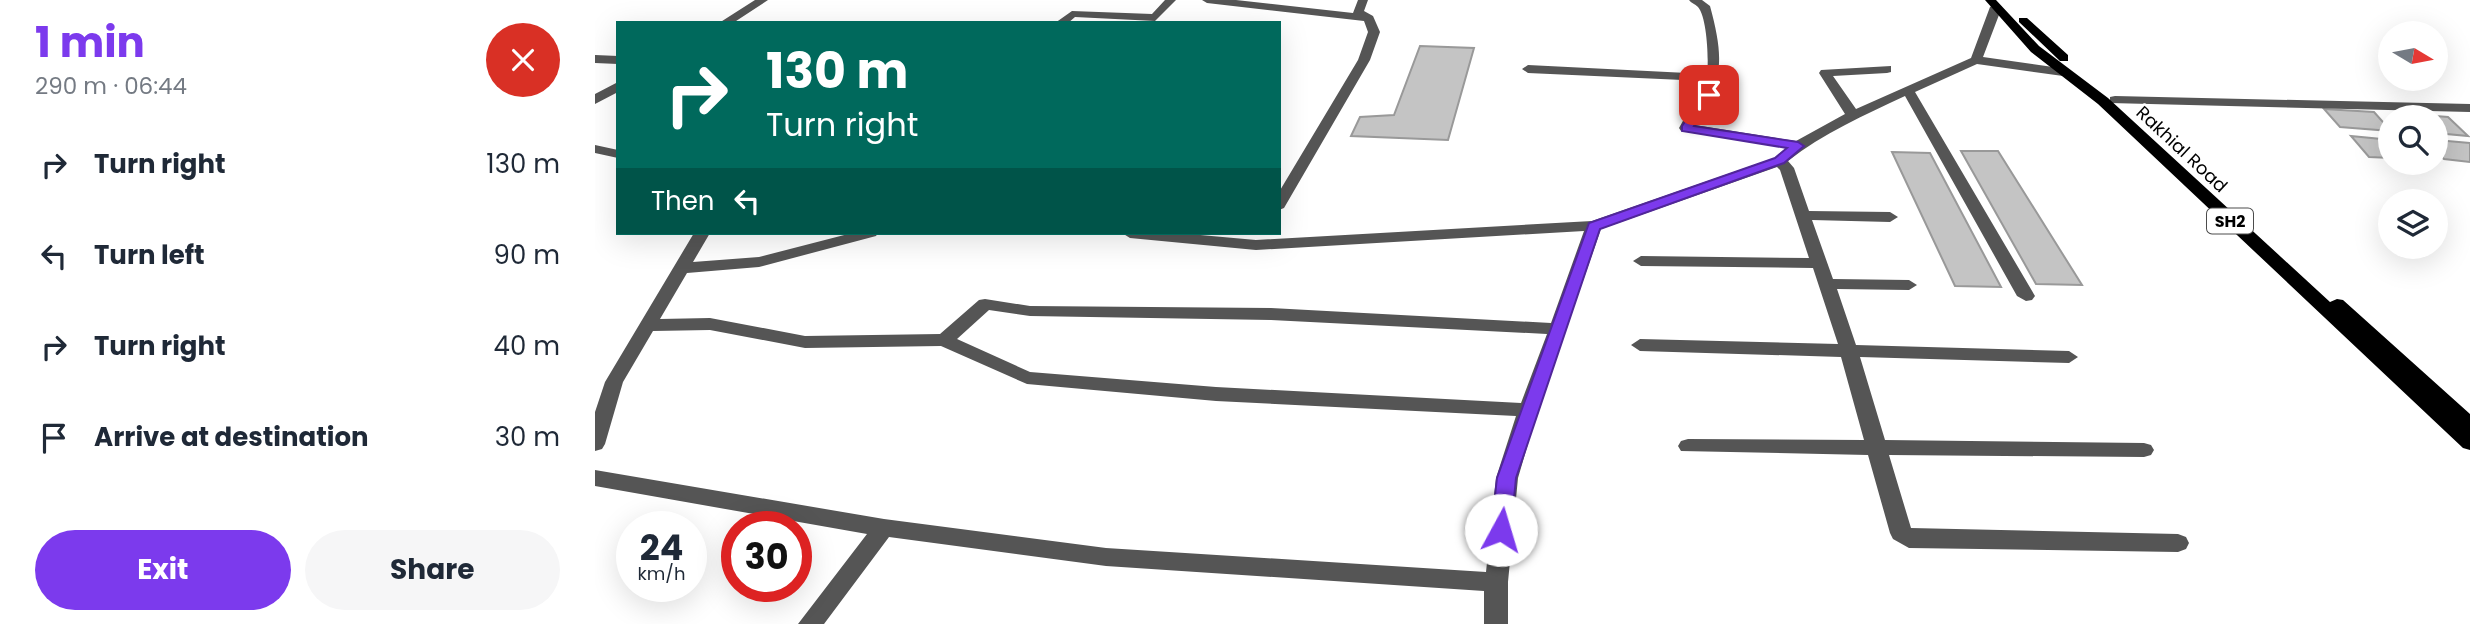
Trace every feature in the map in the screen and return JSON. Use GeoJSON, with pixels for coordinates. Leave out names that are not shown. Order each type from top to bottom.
{"type":"FeatureCollection","features":[{"type":"Feature","properties":{"kind":"main road","name":"Rakhial Road"},"geometry":{"type":"LineString","coordinates":[[1996,2],[2035,49],[2103,101],[2470,443]]}},
{"type":"Feature","properties":{"kind":"main road","name":"Rakhial Road"},"geometry":{"type":"LineString","coordinates":[[1996,2],[2115,100],[2470,425]]}},
{"type":"Feature","properties":{"kind":"street"},"geometry":{"type":"LineString","coordinates":[[728,21],[763,0]]}},
{"type":"Feature","properties":{"kind":"street"},"geometry":{"type":"LineString","coordinates":[[1063,21],[1085,0]]}},
{"type":"Feature","properties":{"kind":"street"},"geometry":{"type":"LineString","coordinates":[[1072,14],[1155,18],[1171,0]]}},
{"type":"Feature","properties":{"kind":"street"},"geometry":{"type":"LineString","coordinates":[[1207,0],[1369,18]]}},
{"type":"Feature","properties":{"kind":"street"},"geometry":{"type":"LineString","coordinates":[[1281,202],[1364,60],[1374,32],[1369,18],[1358,12],[1363,0]]}},
{"type":"Feature","properties":{"kind":"street"},"geometry":{"type":"LineString","coordinates":[[1694,0],[1704,6],[1716,49],[1709,95],[1686,128],[1798,146]]}},
{"type":"Feature","properties":{"kind":"street"},"geometry":{"type":"LineString","coordinates":[[1976,60],[1996,2]]}},
{"type":"Feature","properties":{"kind":"street"},"geometry":{"type":"LineString","coordinates":[[595,59],[616,60]]}},
{"type":"Feature","properties":{"kind":"street"},"geometry":{"type":"LineString","coordinates":[[1173,235],[1260,239],[1594,226],[1779,161],[1798,146],[1853,115],[1976,60],[2063,72]]}},
{"type":"Feature","properties":{"kind":"street"},"geometry":{"type":"LineString","coordinates":[[1528,69],[1713,78]]}},
{"type":"Feature","properties":{"kind":"street"},"geometry":{"type":"LineString","coordinates":[[1853,115],[1825,73],[1887,69]]}},
{"type":"Feature","properties":{"kind":"street"},"geometry":{"type":"LineString","coordinates":[[595,100],[616,87]]}},
{"type":"Feature","properties":{"kind":"street"},"geometry":{"type":"LineString","coordinates":[[1908,90],[2026,296]]}},
{"type":"Feature","properties":{"kind":"street"},"geometry":{"type":"LineString","coordinates":[[2115,100],[2470,107]]}},
{"type":"Feature","properties":{"kind":"street"},"geometry":{"type":"LineString","coordinates":[[595,149],[616,154]]}},
{"type":"Feature","properties":{"kind":"street"},"geometry":{"type":"LineString","coordinates":[[1779,161],[1787,168],[1849,351],[1901,533],[1909,539],[2178,543]]}},
{"type":"Feature","properties":{"kind":"street"},"geometry":{"type":"LineString","coordinates":[[1803,215],[1890,217]]}},
{"type":"Feature","properties":{"kind":"street"},"geometry":{"type":"LineString","coordinates":[[1496,624],[1496,582],[1507,478],[1528,410],[1594,226]]}},
{"type":"Feature","properties":{"kind":"street"},"geometry":{"type":"LineString","coordinates":[[595,444],[605,384],[650,325],[701,235]]}},
{"type":"Feature","properties":{"kind":"street"},"geometry":{"type":"LineString","coordinates":[[683,268],[759,262],[862,235]]}},
{"type":"Feature","properties":{"kind":"street"},"geometry":{"type":"LineString","coordinates":[[1641,261],[1819,264]]}},
{"type":"Feature","properties":{"kind":"street"},"geometry":{"type":"LineString","coordinates":[[1826,284],[1909,285]]}},
{"type":"Feature","properties":{"kind":"street"},"geometry":{"type":"LineString","coordinates":[[944,340],[985,304],[1030,311],[1271,314],[1558,329]]}},
{"type":"Feature","properties":{"kind":"street"},"geometry":{"type":"LineString","coordinates":[[650,325],[710,324],[805,342],[944,340],[1027,378],[1216,394],[1528,410]]}},
{"type":"Feature","properties":{"kind":"street"},"geometry":{"type":"LineString","coordinates":[[1640,345],[2070,357]]}},
{"type":"Feature","properties":{"kind":"street"},"geometry":{"type":"LineString","coordinates":[[1688,446],[2144,450]]}},
{"type":"Feature","properties":{"kind":"street"},"geometry":{"type":"LineString","coordinates":[[595,478],[884,528],[1106,557],[1496,582]]}},
{"type":"Feature","properties":{"kind":"street"},"geometry":{"type":"LineString","coordinates":[[810,624],[884,528]]}},
{"type":"Feature","properties":{"kind":"building"},"geometry":{"type":"Polygon","coordinates":[[[1420,46],[1474,48],[1448,140],[1351,136],[1360,117],[1394,115],[1420,46]]]}},
{"type":"Feature","properties":{"kind":"building"},"geometry":{"type":"Polygon","coordinates":[[[2324,109],[2374,112],[2378,116],[2378,130],[2340,127],[2324,109]]]}},
{"type":"Feature","properties":{"kind":"building"},"geometry":{"type":"Polygon","coordinates":[[[2448,117],[2468,136],[2448,134],[2448,117]]]}},
{"type":"Feature","properties":{"kind":"building"},"geometry":{"type":"Polygon","coordinates":[[[2351,136],[2378,139],[2378,157],[2369,157],[2351,136]]]}},
{"type":"Feature","properties":{"kind":"building"},"geometry":{"type":"Polygon","coordinates":[[[2448,141],[2470,143],[2470,162],[2448,159],[2448,141]]]}},
{"type":"Feature","properties":{"kind":"building"},"geometry":{"type":"Polygon","coordinates":[[[1961,151],[1998,151],[2082,285],[2036,284],[1961,151]]]}},
{"type":"Feature","properties":{"kind":"building"},"geometry":{"type":"Polygon","coordinates":[[[1892,152],[1930,153],[2001,287],[1955,286],[1892,152]]]}},
{"type":"Feature","properties":{"kind":"route"},"geometry":{"type":"LineString","coordinates":[[1501,530],[1507,478],[1528,410],[1594,226],[1779,161],[1798,146],[1686,128],[1709,95]]}}]}
